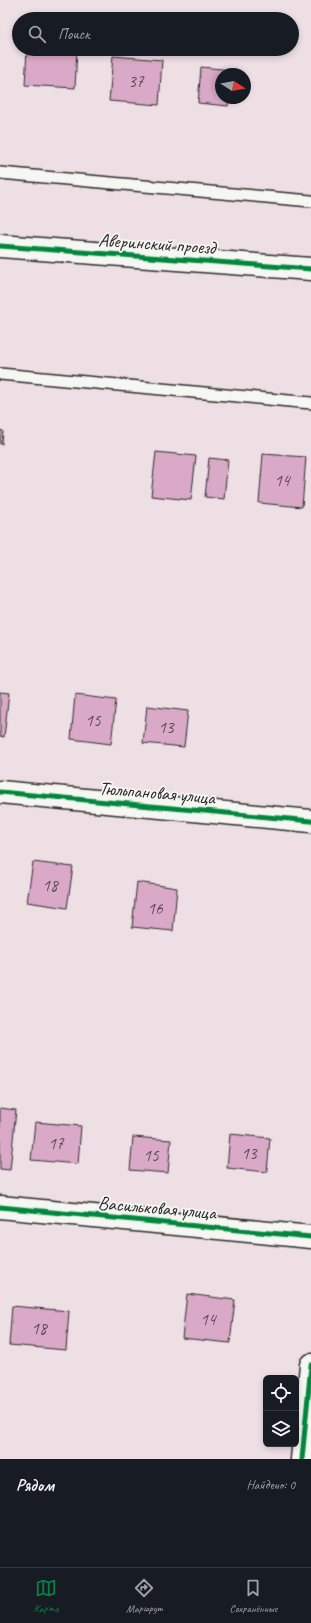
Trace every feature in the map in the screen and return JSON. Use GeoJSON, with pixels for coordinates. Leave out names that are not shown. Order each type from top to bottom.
{"type":"FeatureCollection","features":[{"type":"Feature","properties":{"kind":"street","name":"Аверинский проезд"},"geometry":{"type":"LineString","coordinates":[[0,246],[311,269]]}},
{"type":"Feature","properties":{"kind":"street","name":"Тюльпановая улица"},"geometry":{"type":"LineString","coordinates":[[0,792],[311,821]]}},
{"type":"Feature","properties":{"kind":"street","name":"Васильковая улица"},"geometry":{"type":"LineString","coordinates":[[0,1207],[311,1237]]}},
{"type":"Feature","properties":{"kind":"street"},"geometry":{"type":"LineString","coordinates":[[302,1459],[311,1366]]}},
{"type":"Feature","properties":{"kind":"lane"},"geometry":{"type":"LineString","coordinates":[[0,173],[311,201]]}},
{"type":"Feature","properties":{"kind":"lane"},"geometry":{"type":"LineString","coordinates":[[0,374],[311,403]]}},
{"type":"Feature","properties":{"kind":"building"},"geometry":{"type":"Polygon","coordinates":[[[27,56],[77,56],[75,88],[25,85],[27,56]]]}},
{"type":"Feature","properties":{"kind":"building"},"geometry":{"type":"Polygon","coordinates":[[[113,56],[162,60],[159,105],[109,101],[113,56]]]}},
{"type":"Feature","properties":{"kind":"building"},"geometry":{"type":"Polygon","coordinates":[[[201,67],[215,68],[215,104],[228,104],[228,106],[198,103],[201,67]]]}},
{"type":"Feature","properties":{"kind":"building"},"geometry":{"type":"Polygon","coordinates":[[[0,430],[3,431],[2,444],[0,444],[0,430]]]}},
{"type":"Feature","properties":{"kind":"building"},"geometry":{"type":"Polygon","coordinates":[[[156,452],[196,456],[191,500],[151,496],[156,452]]]}},
{"type":"Feature","properties":{"kind":"building"},"geometry":{"type":"Polygon","coordinates":[[[263,454],[306,457],[302,507],[259,503],[263,454]]]}},
{"type":"Feature","properties":{"kind":"building"},"geometry":{"type":"Polygon","coordinates":[[[209,458],[228,460],[224,499],[205,497],[209,458]]]}},
{"type":"Feature","properties":{"kind":"building"},"geometry":{"type":"Polygon","coordinates":[[[0,692],[9,693],[4,737],[0,736],[0,692]]]}},
{"type":"Feature","properties":{"kind":"building"},"geometry":{"type":"Polygon","coordinates":[[[75,695],[116,700],[111,744],[71,739],[75,695]]]}},
{"type":"Feature","properties":{"kind":"building"},"geometry":{"type":"Polygon","coordinates":[[[147,706],[188,711],[184,747],[143,743],[147,706]]]}},
{"type":"Feature","properties":{"kind":"building"},"geometry":{"type":"Polygon","coordinates":[[[33,862],[73,867],[67,908],[27,902],[33,862]]]}},
{"type":"Feature","properties":{"kind":"building"},"geometry":{"type":"Polygon","coordinates":[[[137,882],[177,888],[173,931],[132,927],[137,882]]]}},
{"type":"Feature","properties":{"kind":"building"},"geometry":{"type":"Polygon","coordinates":[[[0,1108],[16,1110],[10,1170],[0,1169],[0,1108]]]}},
{"type":"Feature","properties":{"kind":"building"},"geometry":{"type":"Polygon","coordinates":[[[35,1122],[81,1126],[78,1164],[31,1160],[35,1122]]]}},
{"type":"Feature","properties":{"kind":"building"},"geometry":{"type":"Polygon","coordinates":[[[230,1134],[270,1138],[267,1172],[227,1168],[230,1134]]]}},
{"type":"Feature","properties":{"kind":"building"},"geometry":{"type":"Polygon","coordinates":[[[133,1137],[171,1140],[168,1173],[130,1170],[133,1137]]]}},
{"type":"Feature","properties":{"kind":"building"},"geometry":{"type":"Polygon","coordinates":[[[187,1294],[235,1300],[230,1343],[182,1338],[187,1294]]]}},
{"type":"Feature","properties":{"kind":"building"},"geometry":{"type":"Polygon","coordinates":[[[12,1306],[69,1311],[66,1350],[9,1345],[12,1306]]]}},
{"type":"Feature","properties":{"kind":"cycle path"},"geometry":{"type":"LineString","coordinates":[[0,246],[311,269]]}},
{"type":"Feature","properties":{"kind":"cycle path"},"geometry":{"type":"LineString","coordinates":[[0,792],[311,821]]}},
{"type":"Feature","properties":{"kind":"cycle path"},"geometry":{"type":"LineString","coordinates":[[0,1207],[311,1237]]}},
{"type":"Feature","properties":{"kind":"cycle path"},"geometry":{"type":"LineString","coordinates":[[302,1459],[311,1365]]}}]}
